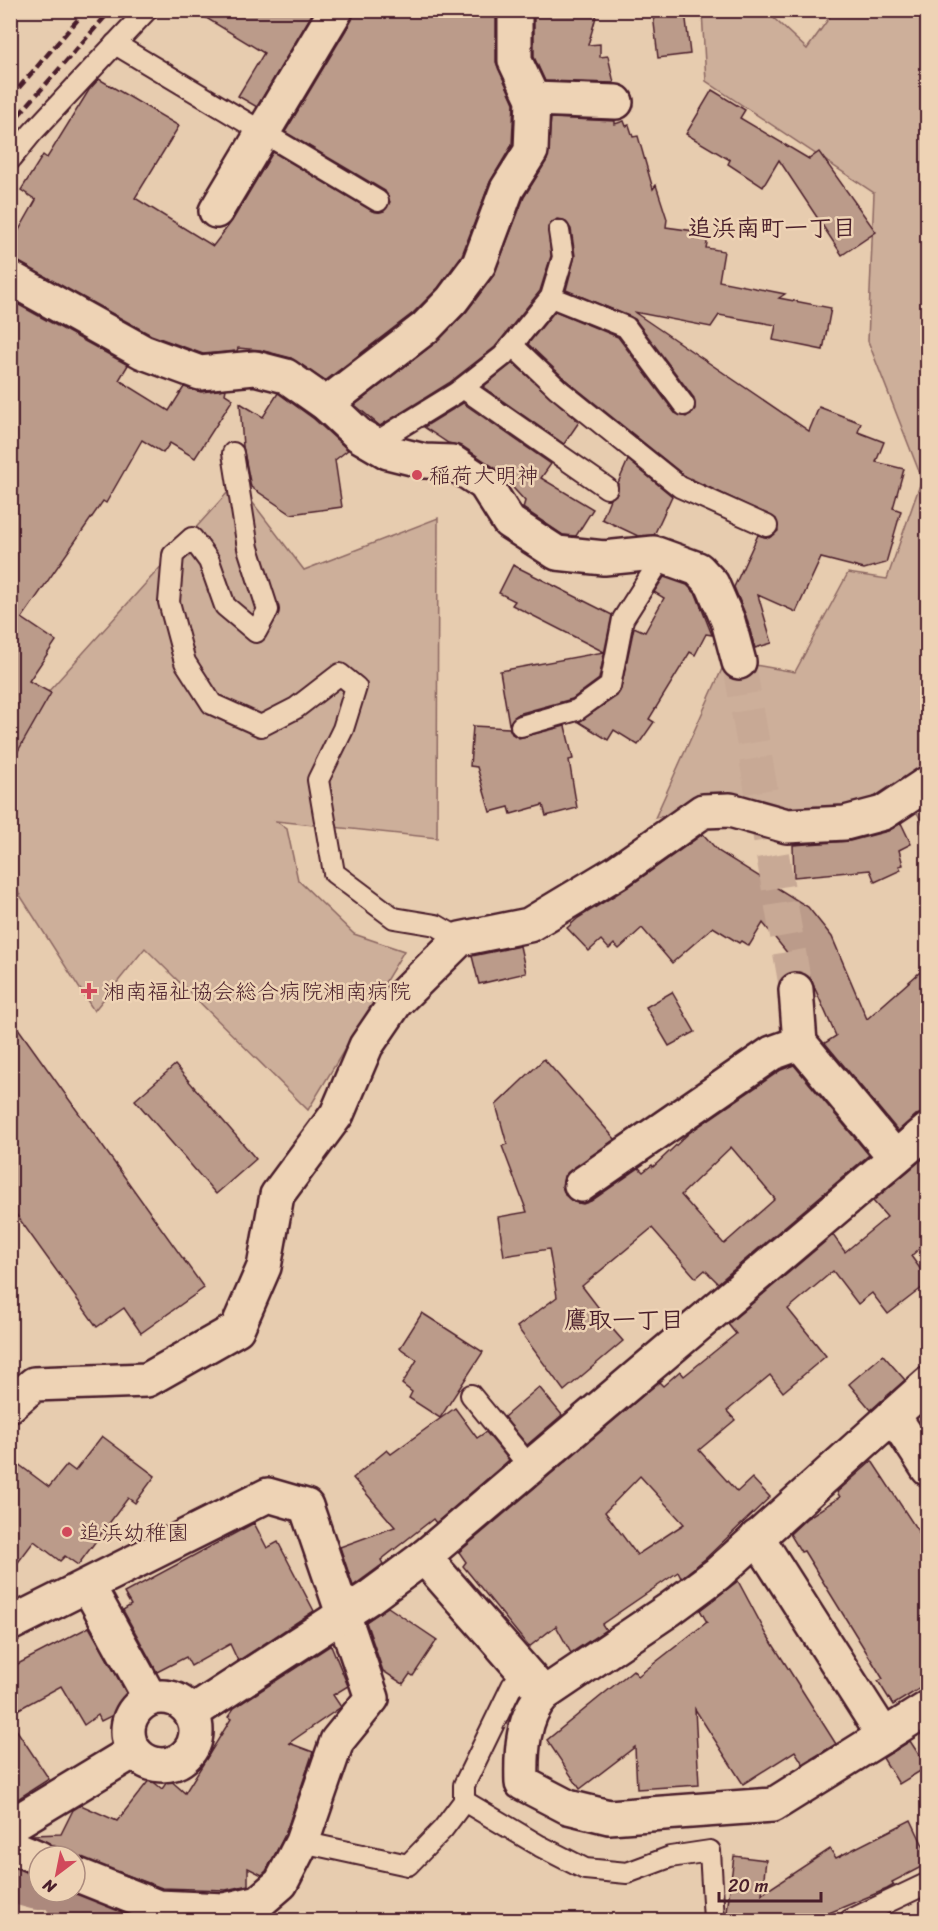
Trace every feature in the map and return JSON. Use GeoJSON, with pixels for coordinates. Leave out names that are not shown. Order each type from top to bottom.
{"type":"FeatureCollection","features":[{"type":"Feature","properties":{"kind":"street"},"geometry":{"type":"LineString","coordinates":[[216,211],[336,10]]}},
{"type":"Feature","properties":{"kind":"street"},"geometry":{"type":"LineString","coordinates":[[326,404],[426,327],[452,300],[479,264],[507,189],[531,151],[533,99],[515,61],[515,10]]}},
{"type":"Feature","properties":{"kind":"street"},"geometry":{"type":"LineString","coordinates":[[533,99],[616,102]]}},
{"type":"Feature","properties":{"kind":"street"},"geometry":{"type":"LineString","coordinates":[[10,278],[143,352],[200,373],[255,368],[286,375],[326,404],[359,435],[387,452],[424,461],[452,462],[485,484],[510,522],[557,554],[604,558],[654,553],[698,569],[712,584],[728,621],[739,662]]}},
{"type":"Feature","properties":{"kind":"street"},"geometry":{"type":"LineString","coordinates":[[10,1405],[34,1384],[147,1380],[237,1329],[264,1267],[277,1195],[337,1114],[366,1046],[396,1002],[460,939],[529,925],[617,872],[703,811],[730,810],[787,826],[845,823],[883,813],[927,783]]}},
{"type":"Feature","properties":{"kind":"street"},"geometry":{"type":"LineString","coordinates":[[796,990],[800,1042],[895,1157]]}},
{"type":"Feature","properties":{"kind":"street"},"geometry":{"type":"LineString","coordinates":[[581,1185],[772,1053],[800,1042]]}},
{"type":"Feature","properties":{"kind":"street"},"geometry":{"type":"LineString","coordinates":[[192,1713],[344,1614],[424,1557],[927,1130]]}},
{"type":"Feature","properties":{"kind":"street"},"geometry":{"type":"LineString","coordinates":[[533,1683],[670,1609],[717,1574],[927,1384]]}},
{"type":"Feature","properties":{"kind":"street"},"geometry":{"type":"LineString","coordinates":[[893,1415],[927,1469]]}},
{"type":"Feature","properties":{"kind":"street"},"geometry":{"type":"LineString","coordinates":[[10,1624],[268,1495],[306,1506],[372,1698],[337,1741],[302,1842],[282,1883],[260,1902],[224,1910],[158,1907],[87,1879]]}},
{"type":"Feature","properties":{"kind":"street"},"geometry":{"type":"LineString","coordinates":[[757,1537],[884,1736]]}},
{"type":"Feature","properties":{"kind":"street"},"geometry":{"type":"LineString","coordinates":[[424,1557],[533,1683],[536,1701],[527,1722],[521,1760],[522,1782],[568,1807],[609,1817],[773,1805],[927,1708]]}},
{"type":"Feature","properties":{"kind":"street"},"geometry":{"type":"LineString","coordinates":[[88,1586],[150,1698]]}},
{"type":"Feature","properties":{"kind":"street"},"geometry":{"type":"LineString","coordinates":[[166,1696],[178,1700],[192,1713],[196,1730],[192,1746],[180,1760],[166,1765],[147,1762],[134,1751],[128,1737],[129,1721],[137,1707],[150,1698],[166,1696]]}},
{"type":"Feature","properties":{"kind":"street"},"geometry":{"type":"LineString","coordinates":[[10,1826],[134,1751]]}},
{"type":"Feature","properties":{"kind":"street"},"geometry":{"type":"LineString","coordinates":[[10,1846],[27,1853]]}},
{"type":"Feature","properties":{"kind":"lane"},"geometry":{"type":"LineString","coordinates":[[10,160],[147,10]]}},
{"type":"Feature","properties":{"kind":"lane"},"geometry":{"type":"LineString","coordinates":[[115,44],[265,131],[378,201]]}},
{"type":"Feature","properties":{"kind":"lane"},"geometry":{"type":"LineString","coordinates":[[374,444],[463,388],[503,356],[551,297],[563,257],[559,231]]}},
{"type":"Feature","properties":{"kind":"lane"},"geometry":{"type":"LineString","coordinates":[[551,297],[626,327],[684,405]]}},
{"type":"Feature","properties":{"kind":"lane"},"geometry":{"type":"LineString","coordinates":[[512,345],[558,389],[680,487],[767,526]]}},
{"type":"Feature","properties":{"kind":"lane"},"geometry":{"type":"LineString","coordinates":[[463,388],[607,488]]}},
{"type":"Feature","properties":{"kind":"lane"},"geometry":{"type":"LineString","coordinates":[[233,453],[248,548],[268,610],[256,632],[225,606],[209,561],[192,537],[173,555],[169,602],[185,662],[212,704],[261,726],[296,708],[340,674],[356,687],[343,729],[318,780],[334,873],[394,918],[436,925],[460,939]]}},
{"type":"Feature","properties":{"kind":"lane"},"geometry":{"type":"LineString","coordinates":[[521,726],[577,710],[610,686],[624,619],[663,556]]}},
{"type":"Feature","properties":{"kind":"lane"},"geometry":{"type":"LineString","coordinates":[[471,1395],[530,1467]]}},
{"type":"Feature","properties":{"kind":"lane"},"geometry":{"type":"LineString","coordinates":[[302,1842],[408,1865],[442,1829],[464,1801],[464,1785],[512,1686],[533,1683]]}},
{"type":"Feature","properties":{"kind":"lane"},"geometry":{"type":"LineString","coordinates":[[464,1801],[540,1846],[585,1869],[627,1873],[670,1857],[710,1851],[714,1920]]}},
{"type":"Feature","properties":{"kind":"lane"},"geometry":{"type":"LineString","coordinates":[[850,1920],[927,1883]]}},
{"type":"Feature","properties":{"kind":"shaded area"},"geometry":{"type":"Polygon","coordinates":[[[702,11],[766,11],[807,49],[834,11],[927,11],[927,830],[913,806],[801,814],[733,801],[655,818],[726,660],[795,672],[848,573],[887,579],[922,479],[868,341],[874,193],[706,81],[702,11]]]}},
{"type":"Feature","properties":{"kind":"shaded area"},"geometry":{"type":"Polygon","coordinates":[[[237,482],[304,570],[438,518],[437,838],[276,821],[287,829],[298,880],[354,934],[404,951],[308,1110],[145,948],[94,1011],[11,881],[11,733],[237,482]]]}},
{"type":"Feature","properties":{"kind":"building"},"geometry":{"type":"Polygon","coordinates":[[[193,10],[314,11],[257,107],[238,96],[264,53],[193,10]]]}},
{"type":"Feature","properties":{"kind":"building"},"geometry":{"type":"Polygon","coordinates":[[[355,10],[496,10],[496,62],[514,103],[512,145],[490,182],[462,255],[438,288],[413,313],[325,381],[291,358],[260,350],[238,348],[237,351],[203,354],[151,335],[10,259],[10,246],[36,200],[21,190],[43,155],[47,158],[89,90],[99,79],[179,126],[135,198],[213,246],[232,221],[273,152],[372,211],[384,211],[390,202],[385,191],[285,132],[352,20],[355,10]]]}},
{"type":"Feature","properties":{"kind":"building"},"geometry":{"type":"Polygon","coordinates":[[[534,10],[598,10],[588,45],[600,44],[600,57],[608,56],[614,83],[545,81],[534,57],[534,10]]]}},
{"type":"Feature","properties":{"kind":"building"},"geometry":{"type":"Polygon","coordinates":[[[685,11],[690,54],[658,58],[653,14],[685,11]]]}},
{"type":"Feature","properties":{"kind":"building"},"geometry":{"type":"Polygon","coordinates":[[[712,90],[745,110],[740,118],[809,159],[819,152],[876,232],[842,255],[779,160],[763,187],[728,164],[730,160],[686,134],[712,90]]]}},
{"type":"Feature","properties":{"kind":"building"},"geometry":{"type":"Polygon","coordinates":[[[551,118],[615,121],[615,124],[624,121],[626,126],[629,125],[633,137],[638,136],[653,189],[656,185],[667,219],[666,227],[709,233],[706,248],[724,251],[719,281],[785,294],[779,298],[831,308],[823,350],[773,340],[776,325],[719,315],[711,327],[634,312],[809,431],[819,407],[861,423],[858,432],[884,442],[876,462],[904,469],[893,508],[901,511],[886,563],[864,569],[821,558],[796,612],[758,595],[772,643],[755,648],[746,616],[734,587],[758,535],[769,538],[778,531],[776,519],[685,476],[566,380],[528,344],[555,311],[618,337],[675,413],[686,417],[695,409],[694,398],[635,319],[566,290],[575,256],[571,229],[564,220],[557,219],[548,227],[551,256],[540,291],[495,347],[449,383],[380,426],[355,405],[439,340],[467,311],[494,275],[524,197],[547,160],[551,118]]]}},
{"type":"Feature","properties":{"kind":"building"},"geometry":{"type":"Polygon","coordinates":[[[10,300],[128,365],[119,380],[169,411],[184,387],[201,392],[226,389],[225,394],[233,399],[195,458],[170,443],[163,453],[142,440],[106,503],[103,501],[22,618],[56,641],[29,681],[51,693],[10,765],[10,300]]]}},
{"type":"Feature","properties":{"kind":"building"},"geometry":{"type":"Polygon","coordinates":[[[513,363],[579,422],[564,444],[483,387],[513,363]]]}},
{"type":"Feature","properties":{"kind":"building"},"geometry":{"type":"Polygon","coordinates":[[[278,393],[314,419],[348,450],[335,460],[342,507],[291,514],[251,487],[243,447],[240,403],[263,417],[278,393]]]}},
{"type":"Feature","properties":{"kind":"building"},"geometry":{"type":"Polygon","coordinates":[[[463,403],[551,464],[541,478],[593,509],[576,536],[563,535],[523,508],[525,501],[495,468],[462,446],[448,443],[424,427],[463,403]]]}},
{"type":"Feature","properties":{"kind":"building"},"geometry":{"type":"Polygon","coordinates":[[[628,460],[672,496],[654,535],[638,536],[602,519],[610,499],[617,494],[618,483],[628,460]]]}},
{"type":"Feature","properties":{"kind":"building"},"geometry":{"type":"Polygon","coordinates":[[[513,565],[612,615],[599,679],[572,699],[518,714],[509,724],[500,671],[604,652],[512,605],[515,601],[499,593],[513,565]]]}},
{"type":"Feature","properties":{"kind":"building"},"geometry":{"type":"Polygon","coordinates":[[[664,577],[687,585],[696,594],[712,635],[706,634],[695,655],[690,652],[649,719],[654,722],[638,745],[614,730],[608,740],[579,722],[617,696],[621,689],[634,627],[645,632],[664,598],[654,592],[664,577]]]}},
{"type":"Feature","properties":{"kind":"building"},"geometry":{"type":"Polygon","coordinates":[[[473,726],[509,728],[512,734],[519,738],[565,726],[573,759],[569,760],[577,808],[546,816],[543,805],[511,814],[509,807],[490,812],[477,767],[470,766],[473,726]]]}},
{"type":"Feature","properties":{"kind":"building"},"geometry":{"type":"Polygon","coordinates":[[[901,823],[911,844],[899,850],[903,865],[899,866],[901,870],[875,882],[870,870],[794,877],[793,845],[850,841],[888,831],[901,823]]]}},
{"type":"Feature","properties":{"kind":"building"},"geometry":{"type":"Polygon","coordinates":[[[703,834],[718,851],[808,907],[832,937],[867,1019],[927,966],[927,1112],[916,1115],[898,1131],[825,1043],[836,1036],[800,955],[793,960],[763,923],[749,946],[741,941],[739,943],[713,927],[672,963],[642,928],[619,949],[614,944],[609,949],[601,940],[589,951],[567,928],[578,918],[628,887],[703,834]]]}},
{"type":"Feature","properties":{"kind":"building"},"geometry":{"type":"Polygon","coordinates":[[[520,946],[526,973],[479,984],[472,956],[520,946]]]}},
{"type":"Feature","properties":{"kind":"building"},"geometry":{"type":"Polygon","coordinates":[[[672,992],[695,1032],[669,1046],[646,1007],[672,992]]]}},
{"type":"Feature","properties":{"kind":"building"},"geometry":{"type":"Polygon","coordinates":[[[10,1017],[204,1288],[141,1333],[124,1308],[97,1327],[10,1206],[10,1017]]]}},
{"type":"Feature","properties":{"kind":"building"},"geometry":{"type":"Polygon","coordinates":[[[544,1059],[615,1139],[564,1176],[562,1186],[565,1195],[574,1202],[583,1204],[591,1201],[639,1168],[643,1172],[652,1165],[653,1167],[689,1133],[781,1070],[794,1065],[869,1155],[718,1283],[705,1270],[696,1278],[652,1228],[582,1286],[605,1316],[602,1317],[623,1341],[564,1391],[517,1327],[557,1297],[549,1249],[504,1256],[498,1217],[527,1212],[502,1146],[507,1144],[496,1105],[544,1059]],[[731,1147],[681,1195],[724,1244],[775,1199],[731,1147]]]}},
{"type":"Feature","properties":{"kind":"building"},"geometry":{"type":"Polygon","coordinates":[[[175,1065],[256,1159],[216,1194],[135,1100],[175,1065]]]}},
{"type":"Feature","properties":{"kind":"building"},"geometry":{"type":"Polygon","coordinates":[[[927,1155],[927,1242],[911,1256],[927,1278],[927,1284],[888,1314],[872,1293],[858,1304],[833,1271],[788,1309],[826,1356],[783,1392],[770,1375],[727,1411],[735,1420],[699,1450],[737,1492],[752,1478],[770,1497],[705,1559],[681,1578],[678,1572],[602,1624],[606,1630],[571,1653],[556,1626],[529,1647],[463,1566],[466,1562],[459,1552],[659,1382],[663,1386],[680,1371],[684,1376],[736,1334],[728,1324],[833,1235],[845,1252],[887,1217],[873,1201],[927,1155]],[[640,1476],[605,1512],[637,1555],[684,1524],[640,1476]]]}},
{"type":"Feature","properties":{"kind":"building"},"geometry":{"type":"Polygon","coordinates":[[[422,1313],[483,1352],[440,1418],[409,1398],[412,1392],[402,1384],[417,1360],[400,1348],[422,1313]]]}},
{"type":"Feature","properties":{"kind":"building"},"geometry":{"type":"Polygon","coordinates":[[[883,1355],[905,1380],[871,1410],[849,1384],[883,1355]]]}},
{"type":"Feature","properties":{"kind":"building"},"geometry":{"type":"Polygon","coordinates":[[[539,1387],[562,1415],[527,1445],[504,1417],[539,1387]]]}},
{"type":"Feature","properties":{"kind":"building"},"geometry":{"type":"Polygon","coordinates":[[[455,1408],[477,1438],[486,1432],[509,1460],[436,1523],[433,1519],[381,1560],[383,1564],[353,1586],[340,1547],[395,1527],[353,1478],[387,1450],[391,1454],[455,1408]]]}},
{"type":"Feature","properties":{"kind":"building"},"geometry":{"type":"Polygon","coordinates":[[[102,1436],[155,1476],[135,1503],[128,1498],[78,1565],[65,1556],[60,1561],[34,1541],[10,1573],[10,1458],[49,1487],[67,1465],[75,1471],[102,1436]]]}},
{"type":"Feature","properties":{"kind":"building"},"geometry":{"type":"Polygon","coordinates":[[[872,1461],[927,1545],[927,1684],[893,1705],[878,1681],[883,1679],[804,1551],[801,1552],[790,1534],[807,1518],[840,1497],[837,1492],[872,1461]]]}},
{"type":"Feature","properties":{"kind":"building"},"geometry":{"type":"Polygon","coordinates":[[[254,1523],[267,1548],[278,1542],[314,1611],[238,1661],[230,1644],[191,1666],[186,1657],[157,1672],[123,1610],[131,1605],[124,1593],[254,1523]]]}},
{"type":"Feature","properties":{"kind":"building"},"geometry":{"type":"Polygon","coordinates":[[[738,1581],[767,1635],[836,1744],[803,1764],[795,1751],[743,1784],[695,1709],[699,1785],[637,1789],[635,1747],[580,1789],[547,1740],[633,1670],[638,1676],[707,1622],[700,1610],[738,1581]]]}},
{"type":"Feature","properties":{"kind":"building"},"geometry":{"type":"Polygon","coordinates":[[[388,1607],[437,1640],[413,1676],[410,1674],[403,1684],[383,1671],[366,1622],[388,1607]]]}},
{"type":"Feature","properties":{"kind":"building"},"geometry":{"type":"Polygon","coordinates":[[[89,1627],[129,1698],[119,1712],[101,1721],[98,1715],[84,1725],[61,1686],[10,1714],[10,1668],[89,1627]]]}},
{"type":"Feature","properties":{"kind":"building"},"geometry":{"type":"Polygon","coordinates":[[[331,1645],[348,1686],[333,1695],[341,1707],[289,1743],[313,1752],[285,1835],[262,1875],[248,1868],[248,1885],[226,1890],[162,1888],[87,1860],[87,1844],[50,1844],[32,1835],[61,1834],[73,1810],[81,1805],[117,1821],[150,1779],[162,1789],[169,1779],[185,1793],[231,1719],[228,1717],[234,1708],[331,1645]]]}},
{"type":"Feature","properties":{"kind":"building"},"geometry":{"type":"Polygon","coordinates":[[[10,1720],[49,1779],[10,1804],[10,1720]]]}},
{"type":"Feature","properties":{"kind":"building"},"geometry":{"type":"Polygon","coordinates":[[[910,1741],[927,1767],[899,1784],[883,1758],[910,1741]]]}},
{"type":"Feature","properties":{"kind":"building"},"geometry":{"type":"Polygon","coordinates":[[[911,1820],[927,1854],[927,1864],[892,1882],[894,1885],[887,1889],[812,1920],[726,1920],[734,1856],[766,1860],[762,1894],[830,1849],[836,1858],[911,1820]]]}},
{"type":"Feature","properties":{"kind":"waterway"},"geometry":{"type":"LineString","coordinates":[[10,1871],[27,1876]]}},
{"type":"Feature","properties":{"kind":"waterway"},"geometry":{"type":"LineString","coordinates":[[87,1900],[128,1920]]}},
{"type":"Feature","properties":{"kind":"tunnel"},"geometry":{"type":"LineString","coordinates":[[739,662],[796,990]]}},
{"type":"Feature","properties":{"kind":"railway"},"geometry":{"type":"LineString","coordinates":[[10,98],[86,10]]}},
{"type":"Feature","properties":{"kind":"railway"},"geometry":{"type":"LineString","coordinates":[[10,125],[111,10]]}},
{"type":"Feature","properties":{"kind":"place","name":"稲荷大明神"},"geometry":{"type":"Point","coordinates":[417,475]}},
{"type":"Feature","properties":{"kind":"place","name":"湘南福祉協会総合病院湘南病院"},"geometry":{"type":"Point","coordinates":[89,991]}},
{"type":"Feature","properties":{"kind":"place","name":"追浜幼稚園"},"geometry":{"type":"Point","coordinates":[67,1532]}},
{"type":"Feature","properties":{"kind":"district","name":"追浜南町一丁目"},"geometry":{"type":"Point","coordinates":[772,228]}},
{"type":"Feature","properties":{"kind":"district","name":"鷹取一丁目"},"geometry":{"type":"Point","coordinates":[624,1320]}}]}
